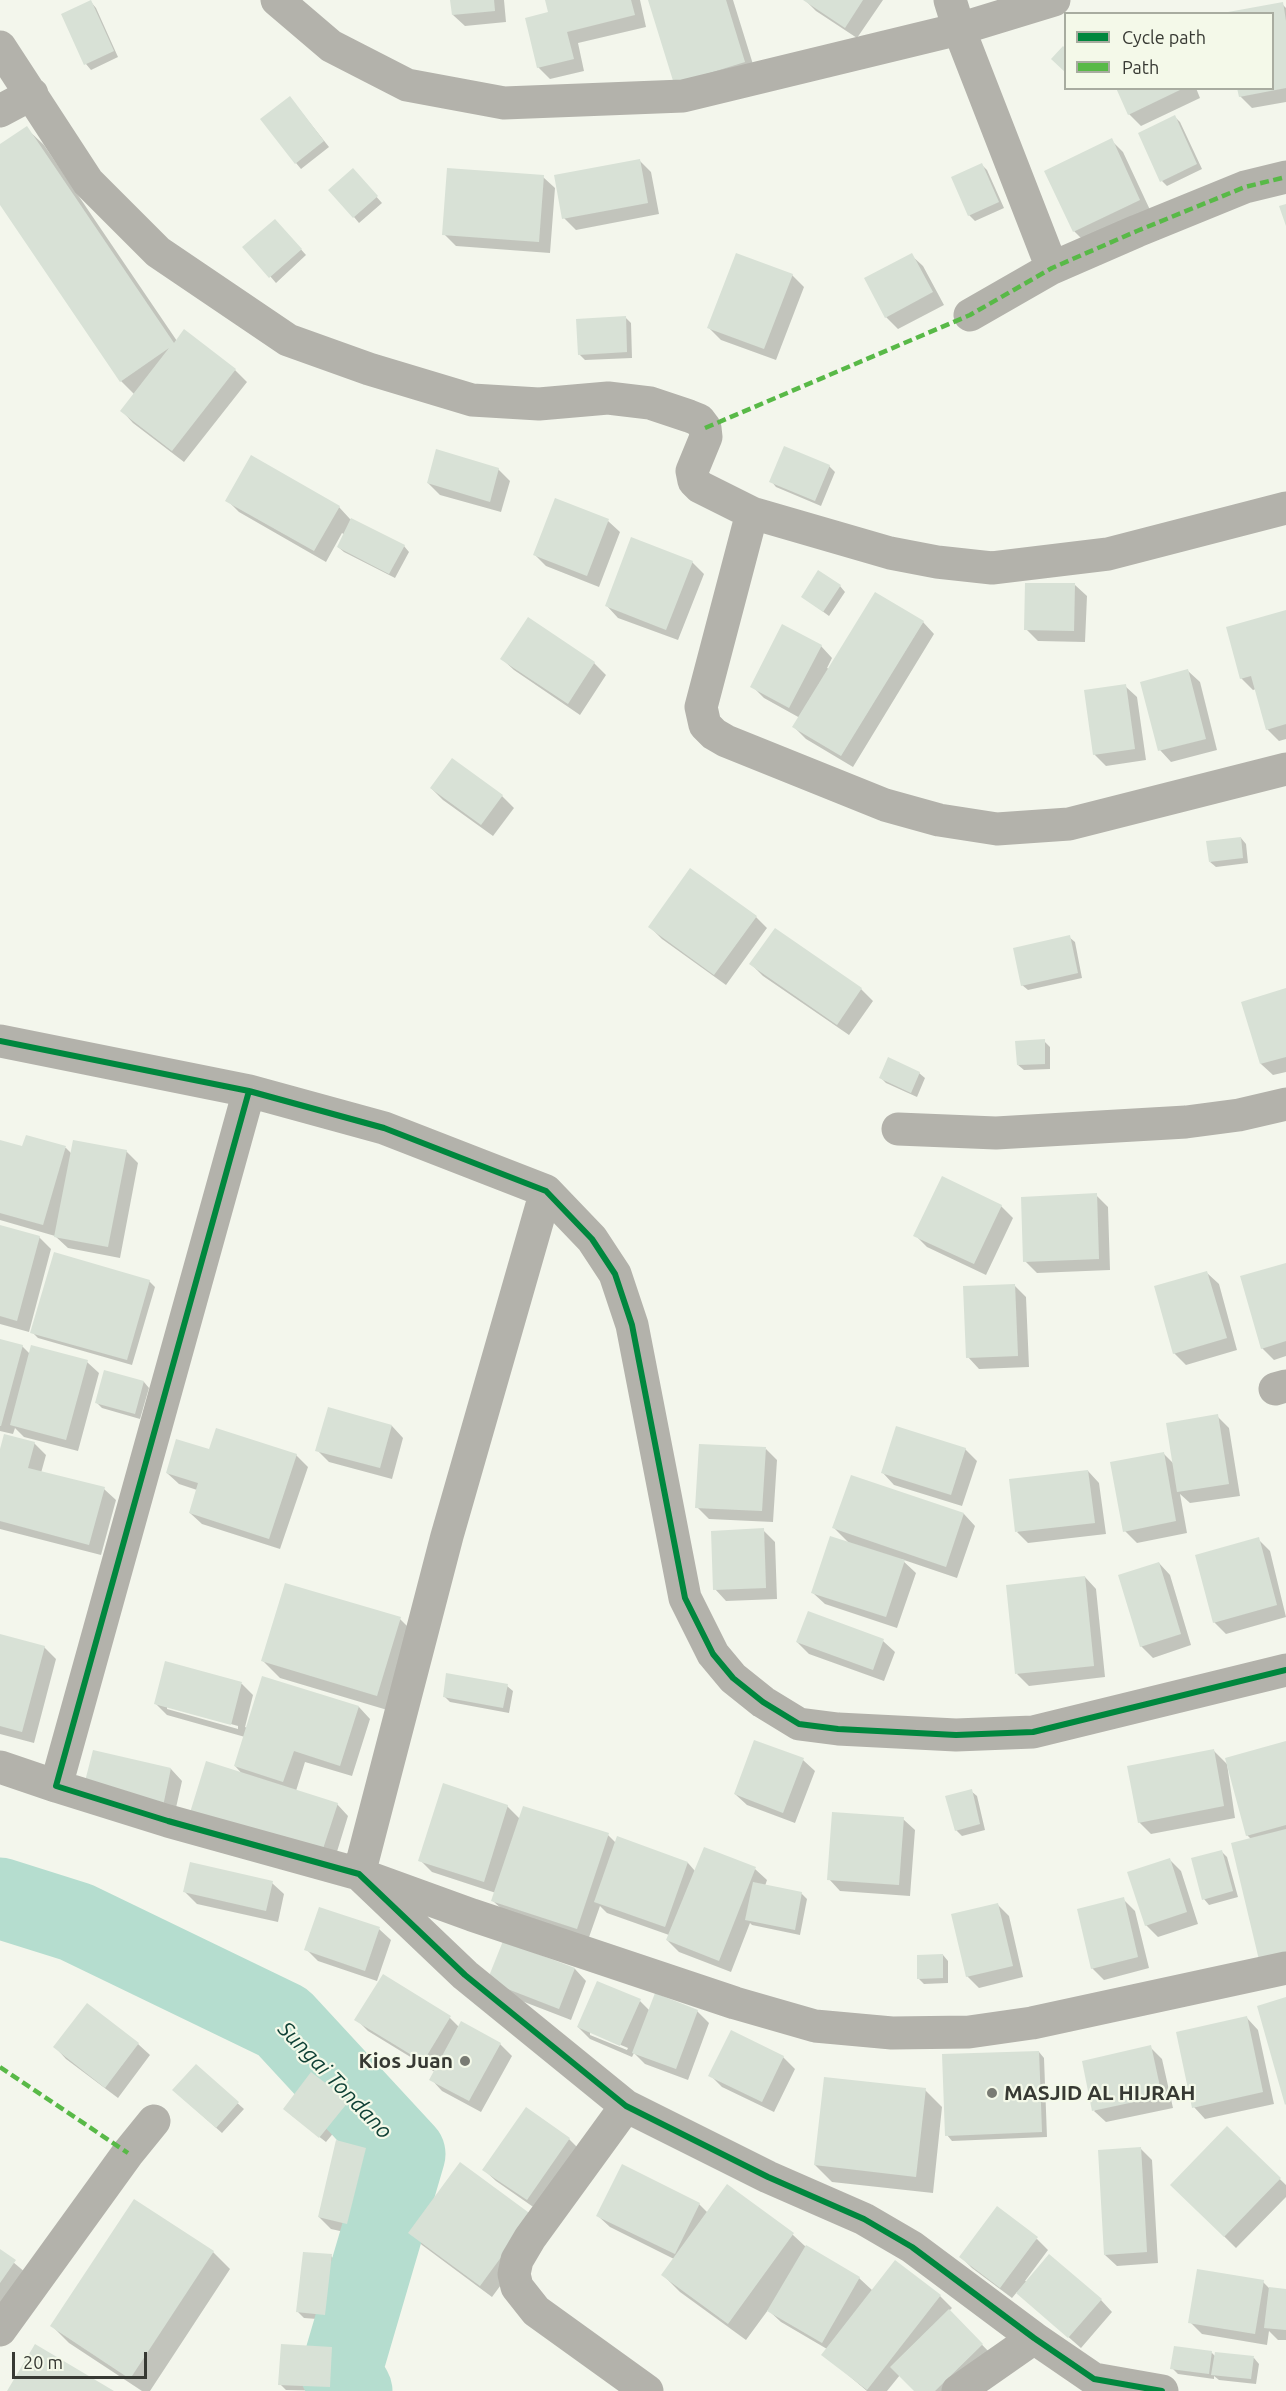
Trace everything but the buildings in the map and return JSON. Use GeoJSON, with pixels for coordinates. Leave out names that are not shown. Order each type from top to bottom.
{"type":"FeatureCollection","features":[{"type":"Feature","properties":{"kind":"street"},"geometry":{"type":"LineString","coordinates":[[277,0],[331,46],[407,85],[504,104],[683,96],[955,14],[1054,0]]}},
{"type":"Feature","properties":{"kind":"street"},"geometry":{"type":"LineString","coordinates":[[955,14],[1052,268]]}},
{"type":"Feature","properties":{"kind":"street"},"geometry":{"type":"LineString","coordinates":[[0,47],[88,182],[158,252],[288,340],[369,369],[472,400],[539,404],[608,399],[650,403],[689,416],[699,420],[705,428],[705,437],[692,471],[694,481],[700,487],[752,513],[890,553],[937,562],[992,568],[1108,554],[1286,508]]}},
{"type":"Feature","properties":{"kind":"street"},"geometry":{"type":"LineString","coordinates":[[0,111],[32,94]]}},
{"type":"Feature","properties":{"kind":"street"},"geometry":{"type":"LineString","coordinates":[[970,315],[1052,268],[1193,207],[1245,187],[1286,177]]}},
{"type":"Feature","properties":{"kind":"street"},"geometry":{"type":"LineString","coordinates":[[752,513],[701,707],[705,724],[714,734],[726,741],[885,805],[939,820],[997,829],[1069,824],[1286,769]]}},
{"type":"Feature","properties":{"kind":"street"},"geometry":{"type":"LineString","coordinates":[[0,1041],[249,1091],[384,1128],[546,1191],[592,1239],[615,1274],[632,1325],[685,1598],[713,1654],[733,1678],[763,1702],[800,1724],[828,1728],[956,1735],[1033,1732],[1286,1670]]}},
{"type":"Feature","properties":{"kind":"street"},"geometry":{"type":"LineString","coordinates":[[56,1786],[249,1091]]}},
{"type":"Feature","properties":{"kind":"street"},"geometry":{"type":"LineString","coordinates":[[898,1129],[996,1133],[1186,1122],[1239,1115],[1286,1104]]}},
{"type":"Feature","properties":{"kind":"street"},"geometry":{"type":"LineString","coordinates":[[358,1874],[447,1536],[546,1191]]}},
{"type":"Feature","properties":{"kind":"street"},"geometry":{"type":"LineString","coordinates":[[0,1767],[168,1821],[358,1874],[471,1915],[735,2004],[815,2026],[892,2033],[969,2032],[1032,2023],[1286,1968]]}},
{"type":"Feature","properties":{"kind":"street"},"geometry":{"type":"LineString","coordinates":[[358,1874],[465,1975],[626,2106],[768,2177],[864,2219],[912,2247],[1034,2338],[1094,2379],[1162,2391]]}},
{"type":"Feature","properties":{"kind":"street"},"geometry":{"type":"LineString","coordinates":[[626,2106],[530,2238],[517,2260],[514,2274],[517,2287],[536,2311],[647,2391]]}},
{"type":"Feature","properties":{"kind":"street"},"geometry":{"type":"LineString","coordinates":[[0,2330],[128,2153],[154,2121]]}},
{"type":"Feature","properties":{"kind":"street"},"geometry":{"type":"LineString","coordinates":[[958,2391],[1034,2338]]}},
{"type":"Feature","properties":{"kind":"waterway","name":"Sungai Tondano"},"geometry":{"type":"LineString","coordinates":[[0,1898],[76,1922],[283,2022],[405,2154],[341,2372],[352,2391]]}},
{"type":"Feature","properties":{"kind":"marked path"},"geometry":{"type":"LineString","coordinates":[[705,428],[970,315],[1052,268],[1137,231],[1245,187],[1286,177]]}},
{"type":"Feature","properties":{"kind":"marked path"},"geometry":{"type":"LineString","coordinates":[[0,2067],[128,2153]]}},
{"type":"Feature","properties":{"kind":"cycle path"},"geometry":{"type":"LineString","coordinates":[[0,1041],[249,1091],[384,1128],[546,1191],[592,1239],[615,1274],[632,1325],[685,1598],[713,1654],[733,1678],[763,1702],[799,1724],[838,1729],[956,1735],[1033,1732],[1286,1670]]}},
{"type":"Feature","properties":{"kind":"cycle path"},"geometry":{"type":"LineString","coordinates":[[249,1091],[56,1786],[168,1821],[359,1874],[465,1975],[626,2106],[768,2177],[864,2219],[912,2247],[1034,2338],[1094,2379],[1162,2391]]}},
{"type":"Feature","properties":{"kind":"place","name":"Kios Juan"},"geometry":{"type":"Point","coordinates":[465,2061]}},
{"type":"Feature","properties":{"kind":"place","name":"MASJID AL HIJRAH"},"geometry":{"type":"Point","coordinates":[992,2093]}}]}
